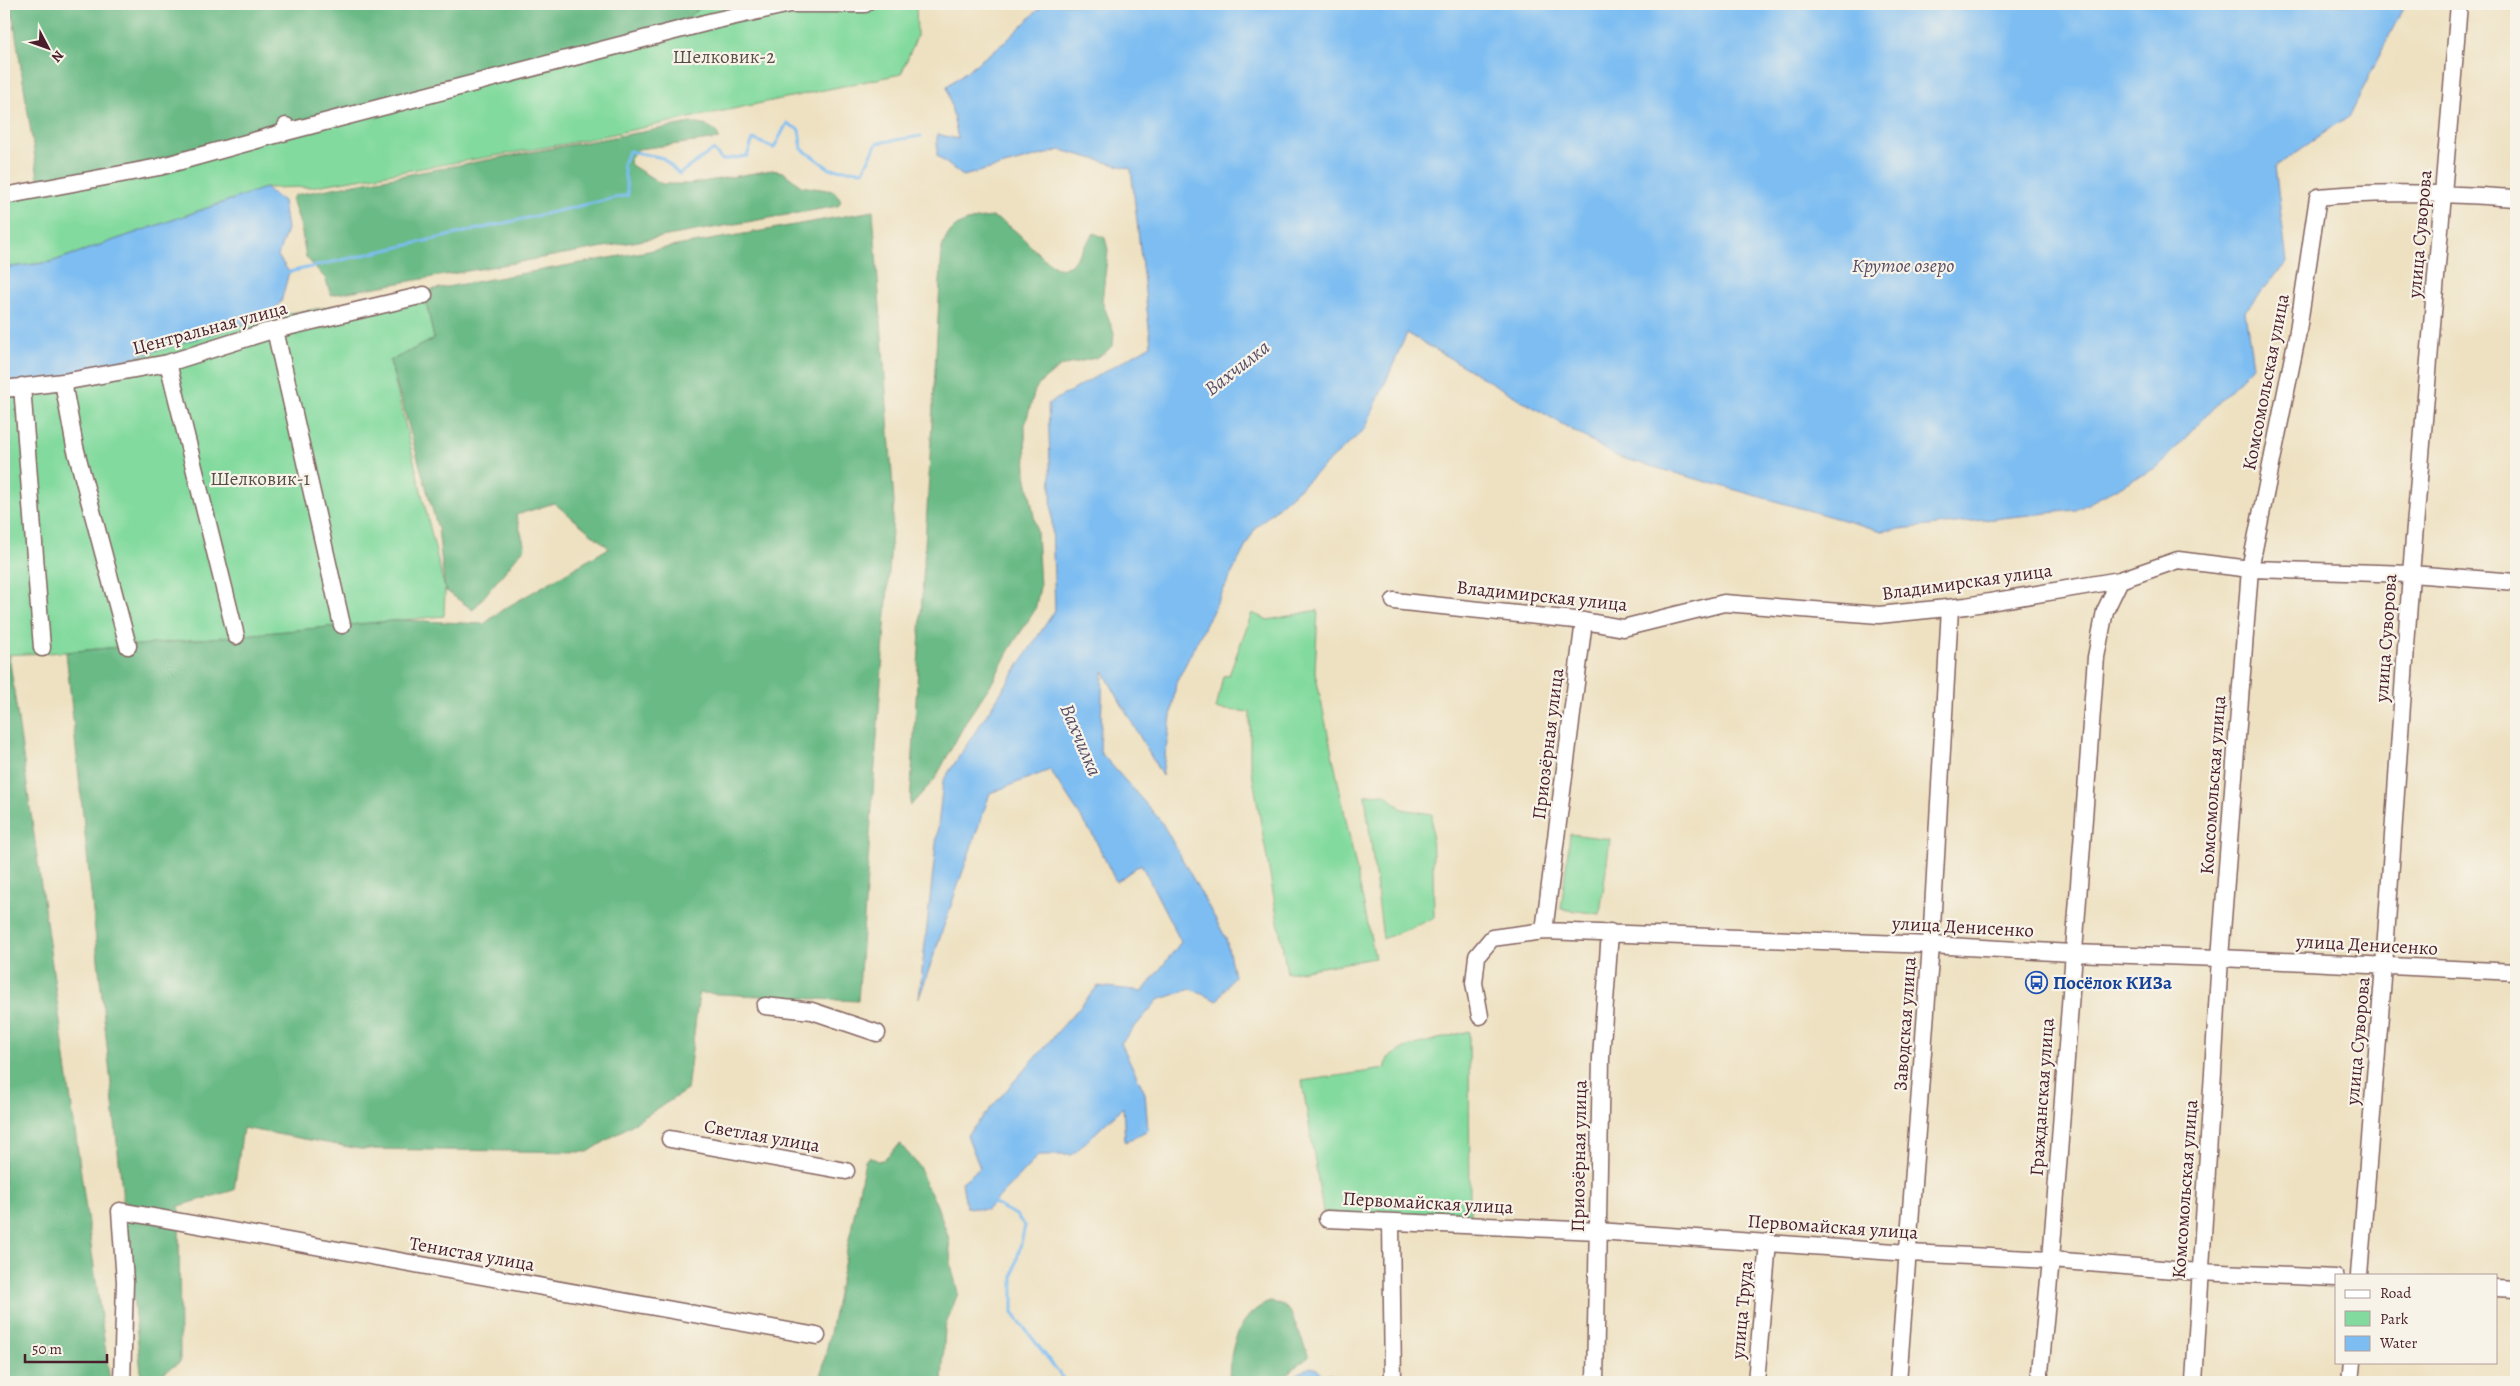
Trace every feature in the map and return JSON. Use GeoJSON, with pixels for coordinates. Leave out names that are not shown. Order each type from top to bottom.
{"type":"FeatureCollection","features":[{"type":"Feature","properties":{"kind":"street"},"geometry":{"type":"LineString","coordinates":[[4,196],[159,167],[286,129],[713,21],[797,4],[865,4]]}},
{"type":"Feature","properties":{"kind":"street","name":"улица Суворова"},"geometry":{"type":"LineString","coordinates":[[2359,1274],[2384,966],[2411,574],[2459,4]]}},
{"type":"Feature","properties":{"kind":"street","name":"Комсомольская улица"},"geometry":{"type":"LineString","coordinates":[[2194,1382],[2199,1272],[2220,958],[2250,569],[2297,337],[2318,197],[2352,193],[2443,193]]}},
{"type":"Feature","properties":{"kind":"street"},"geometry":{"type":"LineString","coordinates":[[2443,193],[2516,198]]}},
{"type":"Feature","properties":{"kind":"street","name":"Центральная улица"},"geometry":{"type":"LineString","coordinates":[[4,389],[63,382],[168,363],[275,330],[424,295]]}},
{"type":"Feature","properties":{"kind":"street"},"geometry":{"type":"LineString","coordinates":[[275,330],[342,626]]}},
{"type":"Feature","properties":{"kind":"street"},"geometry":{"type":"LineString","coordinates":[[168,363],[236,636]]}},
{"type":"Feature","properties":{"kind":"street"},"geometry":{"type":"LineString","coordinates":[[63,382],[75,446],[128,646]]}},
{"type":"Feature","properties":{"kind":"street"},"geometry":{"type":"LineString","coordinates":[[22,386],[42,648]]}},
{"type":"Feature","properties":{"kind":"street","name":"Владимирская улица"},"geometry":{"type":"LineString","coordinates":[[1394,601],[1584,621],[1623,628],[1724,603],[1880,615],[1950,608],[2120,580],[2178,560],[2250,569],[2411,574],[2516,582]]}},
{"type":"Feature","properties":{"kind":"street","name":"Гражданская улица"},"geometry":{"type":"LineString","coordinates":[[2038,1382],[2051,1260],[2072,954],[2096,657],[2105,611],[2120,580]]}},
{"type":"Feature","properties":{"kind":"street","name":"Заводская улица"},"geometry":{"type":"LineString","coordinates":[[1898,1382],[1931,945],[1950,608]]}},
{"type":"Feature","properties":{"kind":"street","name":"Приозёрная улица"},"geometry":{"type":"LineString","coordinates":[[1544,931],[1584,621]]}},
{"type":"Feature","properties":{"kind":"street","name":"улица Денисенко"},"geometry":{"type":"LineString","coordinates":[[1480,1016],[1474,983],[1477,956],[1492,938],[1544,931],[1931,945],[2072,954],[2220,958],[2516,972]]}},
{"type":"Feature","properties":{"kind":"street","name":"Приозёрная улица"},"geometry":{"type":"LineString","coordinates":[[1595,1382],[1601,1058],[1610,932]]}},
{"type":"Feature","properties":{"kind":"street"},"geometry":{"type":"LineString","coordinates":[[765,1006],[812,1011],[877,1033]]}},
{"type":"Feature","properties":{"kind":"street","name":"Светлая улица"},"geometry":{"type":"LineString","coordinates":[[670,1139],[846,1171]]}},
{"type":"Feature","properties":{"kind":"street","name":"Тенистая улица"},"geometry":{"type":"LineString","coordinates":[[122,1382],[124,1282],[120,1211],[817,1336]]}},
{"type":"Feature","properties":{"kind":"street","name":"Первомайская улица"},"geometry":{"type":"LineString","coordinates":[[1326,1219],[1598,1231],[1909,1253],[2051,1260],[2199,1272],[2335,1278]]}},
{"type":"Feature","properties":{"kind":"street"},"geometry":{"type":"LineString","coordinates":[[1391,1222],[1393,1382]]}},
{"type":"Feature","properties":{"kind":"street","name":"улица Труда"},"geometry":{"type":"LineString","coordinates":[[1756,1382],[1768,1242]]}},
{"type":"Feature","properties":{"kind":"street"},"geometry":{"type":"LineString","coordinates":[[2498,1288],[2516,1289]]}},
{"type":"Feature","properties":{"kind":"street"},"geometry":{"type":"LineString","coordinates":[[2350,1382],[2352,1364]]}},
{"type":"Feature","properties":{"kind":"green space"},"geometry":{"type":"Polygon","coordinates":[[[11,4],[706,4],[682,21],[40,190],[11,4]]]}},
{"type":"Feature","properties":{"kind":"green space","name":"Шелковик-2"},"geometry":{"type":"Polygon","coordinates":[[[706,4],[916,4],[917,36],[901,74],[565,144],[311,187],[265,188],[51,262],[4,268],[4,192],[682,21],[706,4]]]}},
{"type":"Feature","properties":{"kind":"green space"},"geometry":{"type":"Polygon","coordinates":[[[691,123],[712,128],[719,139],[638,149],[629,159],[631,165],[662,184],[690,184],[772,170],[783,172],[801,186],[834,191],[841,201],[838,206],[331,295],[325,278],[306,257],[301,227],[292,199],[295,195],[691,123]]]}},
{"type":"Feature","properties":{"kind":"green space"},"geometry":{"type":"Polygon","coordinates":[[[873,211],[894,502],[858,1001],[699,993],[687,1090],[588,1152],[360,1149],[243,1128],[234,1190],[179,1206],[180,1362],[150,1382],[142,1382],[66,652],[401,620],[484,624],[502,610],[609,548],[554,503],[516,515],[525,547],[473,610],[445,590],[438,529],[390,361],[434,339],[424,291],[873,211]]]}},
{"type":"Feature","properties":{"kind":"green space"},"geometry":{"type":"Polygon","coordinates":[[[993,217],[1012,228],[1043,258],[1061,269],[1071,265],[1094,233],[1105,238],[1108,250],[1102,301],[1114,333],[1113,345],[1105,353],[1095,358],[1061,366],[1042,381],[1035,390],[1025,425],[1026,474],[1037,532],[1040,587],[1035,610],[1009,650],[993,681],[968,718],[935,779],[910,806],[942,248],[950,232],[955,227],[975,219],[993,217]]]}},
{"type":"Feature","properties":{"kind":"green space","name":"Шелковик-1"},"geometry":{"type":"Polygon","coordinates":[[[424,291],[434,339],[390,361],[445,590],[444,616],[66,652],[4,655],[4,385],[55,381],[267,317],[424,291]]]}},
{"type":"Feature","properties":{"kind":"green space"},"geometry":{"type":"Polygon","coordinates":[[[1318,610],[1315,672],[1375,958],[1287,973],[1250,761],[1250,712],[1216,709],[1223,676],[1229,675],[1252,613],[1268,620],[1318,610]]]}},
{"type":"Feature","properties":{"kind":"green space"},"geometry":{"type":"Polygon","coordinates":[[[4,655],[9,655],[110,1382],[4,1382],[4,655]]]}},
{"type":"Feature","properties":{"kind":"green space"},"geometry":{"type":"Polygon","coordinates":[[[1385,794],[1402,809],[1432,814],[1434,918],[1383,939],[1365,795],[1385,794]]]}},
{"type":"Feature","properties":{"kind":"green space"},"geometry":{"type":"Polygon","coordinates":[[[1570,834],[1610,839],[1600,914],[1561,909],[1570,834]]]}},
{"type":"Feature","properties":{"kind":"green space"},"geometry":{"type":"Polygon","coordinates":[[[1469,1031],[1470,1216],[1398,1218],[1323,1212],[1302,1081],[1385,1069],[1388,1058],[1404,1048],[1469,1031]]]}},
{"type":"Feature","properties":{"kind":"green space"},"geometry":{"type":"Polygon","coordinates":[[[900,1144],[919,1166],[926,1185],[936,1203],[949,1239],[951,1265],[958,1293],[945,1327],[942,1382],[820,1382],[865,1161],[869,1156],[878,1161],[883,1160],[900,1144]]]}},
{"type":"Feature","properties":{"kind":"green space"},"geometry":{"type":"Polygon","coordinates":[[[1270,1302],[1281,1304],[1290,1311],[1309,1357],[1291,1370],[1282,1382],[1229,1382],[1233,1346],[1237,1335],[1250,1315],[1259,1307],[1270,1302]]]}},
{"type":"Feature","properties":{"kind":"water","name":"Крутое озеро"},"geometry":{"type":"Polygon","coordinates":[[[1044,4],[2405,4],[2350,115],[2275,167],[2287,262],[2245,311],[2253,366],[2159,466],[2076,510],[1882,531],[1618,457],[1407,333],[1365,429],[1255,528],[1176,683],[1162,776],[1103,671],[1100,752],[1161,821],[1226,938],[1234,976],[1217,1001],[1191,989],[1158,1000],[1121,1043],[1145,1093],[1148,1130],[1125,1142],[1123,1107],[1072,1155],[1039,1155],[987,1210],[966,1207],[962,1182],[980,1168],[967,1135],[1098,986],[1143,991],[1181,942],[1141,864],[1116,882],[1094,837],[1050,770],[990,793],[919,998],[943,781],[1055,610],[1048,404],[1151,345],[1131,169],[1061,150],[963,176],[937,156],[937,134],[958,139],[947,86],[1005,42],[1044,4]]]}},
{"type":"Feature","properties":{"kind":"water"},"geometry":{"type":"Polygon","coordinates":[[[265,188],[283,201],[287,229],[278,256],[289,272],[281,302],[267,317],[55,381],[4,385],[4,268],[51,262],[265,188]]]}},
{"type":"Feature","properties":{"kind":"water"},"geometry":{"type":"Polygon","coordinates":[[[1311,1367],[1317,1369],[1324,1376],[1330,1374],[1343,1378],[1344,1382],[1292,1382],[1296,1374],[1311,1367]]]}},
{"type":"Feature","properties":{"kind":"waterway"},"geometry":{"type":"LineString","coordinates":[[289,272],[628,195],[623,163],[629,151],[663,158],[679,174],[713,150],[722,160],[747,156],[753,139],[774,148],[787,123],[799,130],[802,149],[830,169],[863,171],[877,143],[921,136]]}},
{"type":"Feature","properties":{"kind":"waterway","name":"Вахчилка"},"geometry":{"type":"LineString","coordinates":[[994,1199],[993,1203],[1016,1215],[1025,1226],[1013,1276],[1013,1313],[1066,1382]]}},
{"type":"Feature","properties":{"kind":"place","name":"Посёлок КИЗа"},"geometry":{"type":"Point","coordinates":[2037,983]}}]}
